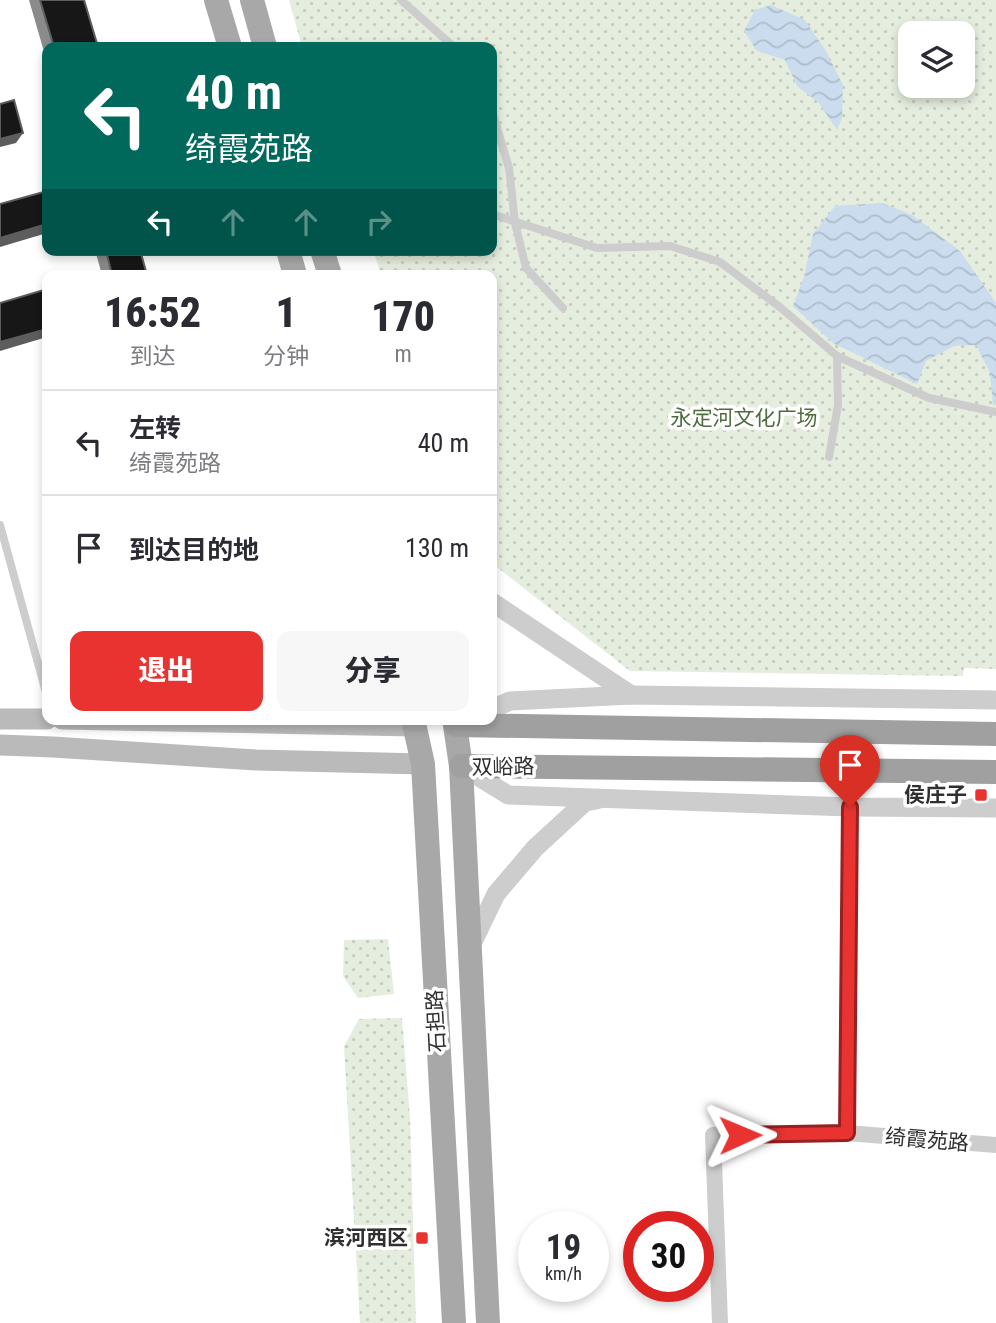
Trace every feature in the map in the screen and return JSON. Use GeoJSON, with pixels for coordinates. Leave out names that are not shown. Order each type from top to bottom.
{"type":"FeatureCollection","features":[{"type":"Feature","properties":{"kind":"highway","name":"双峪路"},"geometry":{"type":"LineString","coordinates":[[497,722],[996,734]]}},
{"type":"Feature","properties":{"kind":"highway","name":"双峪路"},"geometry":{"type":"LineString","coordinates":[[461,766],[996,772]]}},
{"type":"Feature","properties":{"kind":"main road"},"geometry":{"type":"LineString","coordinates":[[216,0],[229,42]]}},
{"type":"Feature","properties":{"kind":"main road"},"geometry":{"type":"LineString","coordinates":[[252,0],[264,42]]}},
{"type":"Feature","properties":{"kind":"main road"},"geometry":{"type":"LineString","coordinates":[[0,719],[42,719]]}},
{"type":"Feature","properties":{"kind":"main road","name":"石担路"},"geometry":{"type":"LineString","coordinates":[[415,725],[423,764],[454,1323]]}},
{"type":"Feature","properties":{"kind":"main road","name":"石担路"},"geometry":{"type":"LineString","coordinates":[[460,725],[488,1323]]}},
{"type":"Feature","properties":{"kind":"main road"},"geometry":{"type":"LineString","coordinates":[[0,745],[256,760],[461,766]]}},
{"type":"Feature","properties":{"kind":"street"},"geometry":{"type":"LineString","coordinates":[[497,605],[631,695]]}},
{"type":"Feature","properties":{"kind":"street"},"geometry":{"type":"LineString","coordinates":[[497,707],[510,701],[631,695],[996,700]]}},
{"type":"Feature","properties":{"kind":"street","name":"双峪路"},"geometry":{"type":"LineString","coordinates":[[461,766],[508,795],[850,807],[996,808]]}},
{"type":"Feature","properties":{"kind":"street"},"geometry":{"type":"LineString","coordinates":[[471,946],[496,894],[539,843],[585,802],[607,798]]}},
{"type":"Feature","properties":{"kind":"street"},"geometry":{"type":"LineString","coordinates":[[847,1133],[850,807]]}},
{"type":"Feature","properties":{"kind":"street","name":"绮霞苑路"},"geometry":{"type":"LineString","coordinates":[[720,1323],[713,1135],[847,1133],[996,1145]]}},
{"type":"Feature","properties":{"kind":"lane"},"geometry":{"type":"LineString","coordinates":[[401,0],[448,42]]}},
{"type":"Feature","properties":{"kind":"lane"},"geometry":{"type":"LineString","coordinates":[[497,128],[509,168],[515,223],[526,268],[563,308]]}},
{"type":"Feature","properties":{"kind":"lane"},"geometry":{"type":"LineString","coordinates":[[497,216],[597,248],[670,246],[720,262],[781,307],[837,356],[929,398],[996,412]]}},
{"type":"Feature","properties":{"kind":"lane"},"geometry":{"type":"LineString","coordinates":[[829,457],[838,405],[837,356]]}},
{"type":"Feature","properties":{"kind":"lane"},"geometry":{"type":"LineString","coordinates":[[0,525],[42,678]]}},
{"type":"Feature","properties":{"kind":"green space","name":"永定河文化广场"},"geometry":{"type":"Polygon","coordinates":[[[289,0],[996,0],[996,669],[964,668],[963,676],[630,671],[498,568],[497,270],[379,270],[375,256],[497,256],[497,42],[301,42],[289,0]]]}},
{"type":"Feature","properties":{"kind":"green space"},"geometry":{"type":"Polygon","coordinates":[[[388,939],[394,994],[358,998],[343,976],[344,940],[388,939]]]}},
{"type":"Feature","properties":{"kind":"green space"},"geometry":{"type":"Polygon","coordinates":[[[402,1018],[410,1118],[416,1323],[360,1323],[344,1046],[359,1019],[402,1018]]]}},
{"type":"Feature","properties":{"kind":"water"},"geometry":{"type":"Polygon","coordinates":[[[771,5],[805,20],[826,51],[843,85],[842,118],[837,130],[819,103],[797,86],[785,60],[757,51],[744,31],[755,10],[771,5]]]}},
{"type":"Feature","properties":{"kind":"water"},"geometry":{"type":"Polygon","coordinates":[[[882,203],[912,215],[960,251],[996,303],[996,405],[993,405],[990,373],[976,345],[954,346],[926,361],[917,384],[833,343],[793,306],[804,277],[813,234],[835,206],[882,203]]]}},
{"type":"Feature","properties":{"kind":"building"},"geometry":{"type":"Polygon","coordinates":[[[40,0],[84,0],[97,42],[53,42],[40,0]]]}},
{"type":"Feature","properties":{"kind":"building"},"geometry":{"type":"Polygon","coordinates":[[[14,100],[23,133],[0,139],[0,104],[14,100]]]}},
{"type":"Feature","properties":{"kind":"building"},"geometry":{"type":"Polygon","coordinates":[[[42,192],[42,225],[0,238],[0,204],[42,192]]]}},
{"type":"Feature","properties":{"kind":"building"},"geometry":{"type":"Polygon","coordinates":[[[107,256],[142,256],[146,270],[111,270],[107,256]]]}},
{"type":"Feature","properties":{"kind":"building"},"geometry":{"type":"Polygon","coordinates":[[[42,290],[42,330],[0,342],[0,303],[42,290]]]}},
{"type":"Feature","properties":{"kind":"place","name":"侯庄子"},"geometry":{"type":"Point","coordinates":[981,795]}},
{"type":"Feature","properties":{"kind":"place","name":"滨河西区"},"geometry":{"type":"Point","coordinates":[422,1238]}},
{"type":"Feature","properties":{"kind":"route"},"geometry":{"type":"LineString","coordinates":[[740,1135],[847,1133],[850,807]]}}]}
